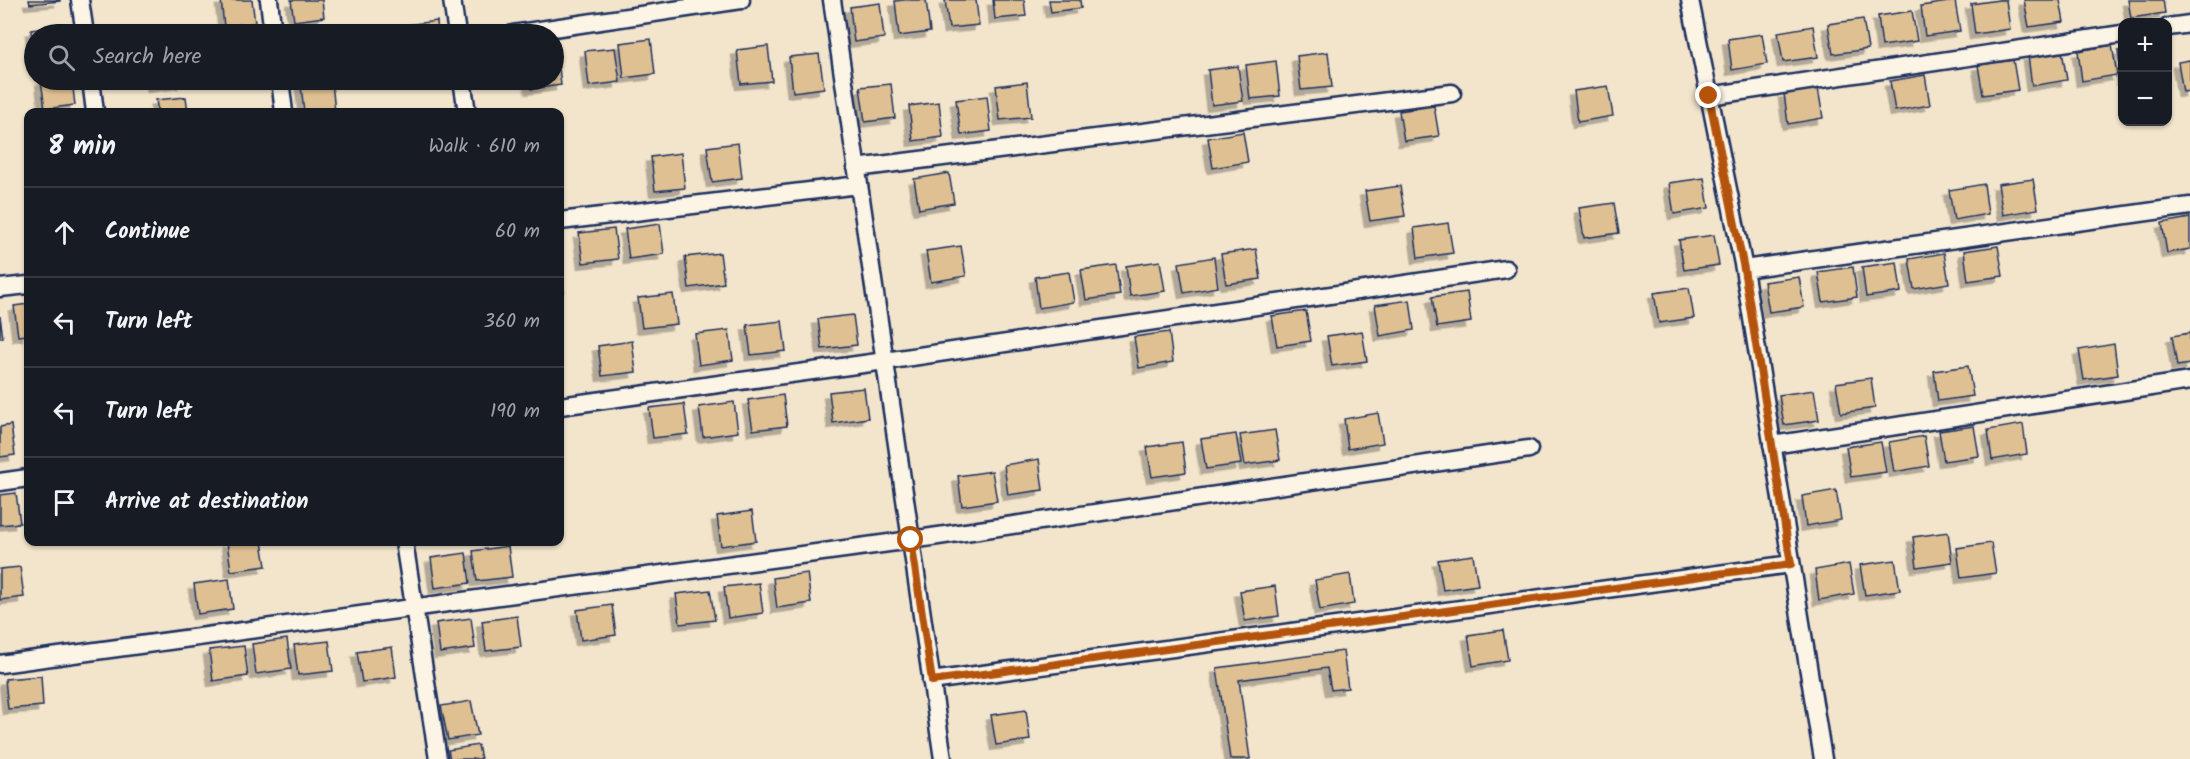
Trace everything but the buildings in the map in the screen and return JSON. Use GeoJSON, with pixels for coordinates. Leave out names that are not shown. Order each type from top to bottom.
{"type":"FeatureCollection","features":[{"type":"Feature","properties":{"kind":"street"},"geometry":{"type":"LineString","coordinates":[[80,0],[84,24]]}},
{"type":"Feature","properties":{"kind":"street"},"geometry":{"type":"LineString","coordinates":[[268,0],[272,24]]}},
{"type":"Feature","properties":{"kind":"street"},"geometry":{"type":"LineString","coordinates":[[452,0],[456,24]]}},
{"type":"Feature","properties":{"kind":"street"},"geometry":{"type":"LineString","coordinates":[[564,26],[741,0]]}},
{"type":"Feature","properties":{"kind":"street"},"geometry":{"type":"LineString","coordinates":[[832,0],[943,759]]}},
{"type":"Feature","properties":{"kind":"street"},"geometry":{"type":"LineString","coordinates":[[1690,0],[1744,269],[1823,759]]}},
{"type":"Feature","properties":{"kind":"street"},"geometry":{"type":"LineString","coordinates":[[2172,26],[2190,24]]}},
{"type":"Feature","properties":{"kind":"street"},"geometry":{"type":"LineString","coordinates":[[1709,96],[2118,35]]}},
{"type":"Feature","properties":{"kind":"street"},"geometry":{"type":"LineString","coordinates":[[92,90],[94,108]]}},
{"type":"Feature","properties":{"kind":"street"},"geometry":{"type":"LineString","coordinates":[[281,90],[284,108]]}},
{"type":"Feature","properties":{"kind":"street"},"geometry":{"type":"LineString","coordinates":[[464,90],[466,108]]}},
{"type":"Feature","properties":{"kind":"street"},"geometry":{"type":"LineString","coordinates":[[856,168],[1452,93]]}},
{"type":"Feature","properties":{"kind":"street"},"geometry":{"type":"LineString","coordinates":[[564,221],[859,185]]}},
{"type":"Feature","properties":{"kind":"street"},"geometry":{"type":"LineString","coordinates":[[1744,269],[2190,206]]}},
{"type":"Feature","properties":{"kind":"street"},"geometry":{"type":"LineString","coordinates":[[564,405],[885,361],[1506,269]]}},
{"type":"Feature","properties":{"kind":"street"},"geometry":{"type":"LineString","coordinates":[[0,288],[24,285]]}},
{"type":"Feature","properties":{"kind":"street"},"geometry":{"type":"LineString","coordinates":[[1772,445],[2190,381]]}},
{"type":"Feature","properties":{"kind":"street"},"geometry":{"type":"LineString","coordinates":[[0,664],[911,540],[1529,449]]}},
{"type":"Feature","properties":{"kind":"street"},"geometry":{"type":"LineString","coordinates":[[0,482],[24,479]]}},
{"type":"Feature","properties":{"kind":"street"},"geometry":{"type":"LineString","coordinates":[[406,546],[438,759]]}},
{"type":"Feature","properties":{"kind":"street"},"geometry":{"type":"LineString","coordinates":[[932,681],[1791,564]]}},
{"type":"Feature","properties":{"kind":"route"},"geometry":{"type":"LineString","coordinates":[[911,540],[932,681],[1791,564],[1744,269],[1709,96]]}}]}
